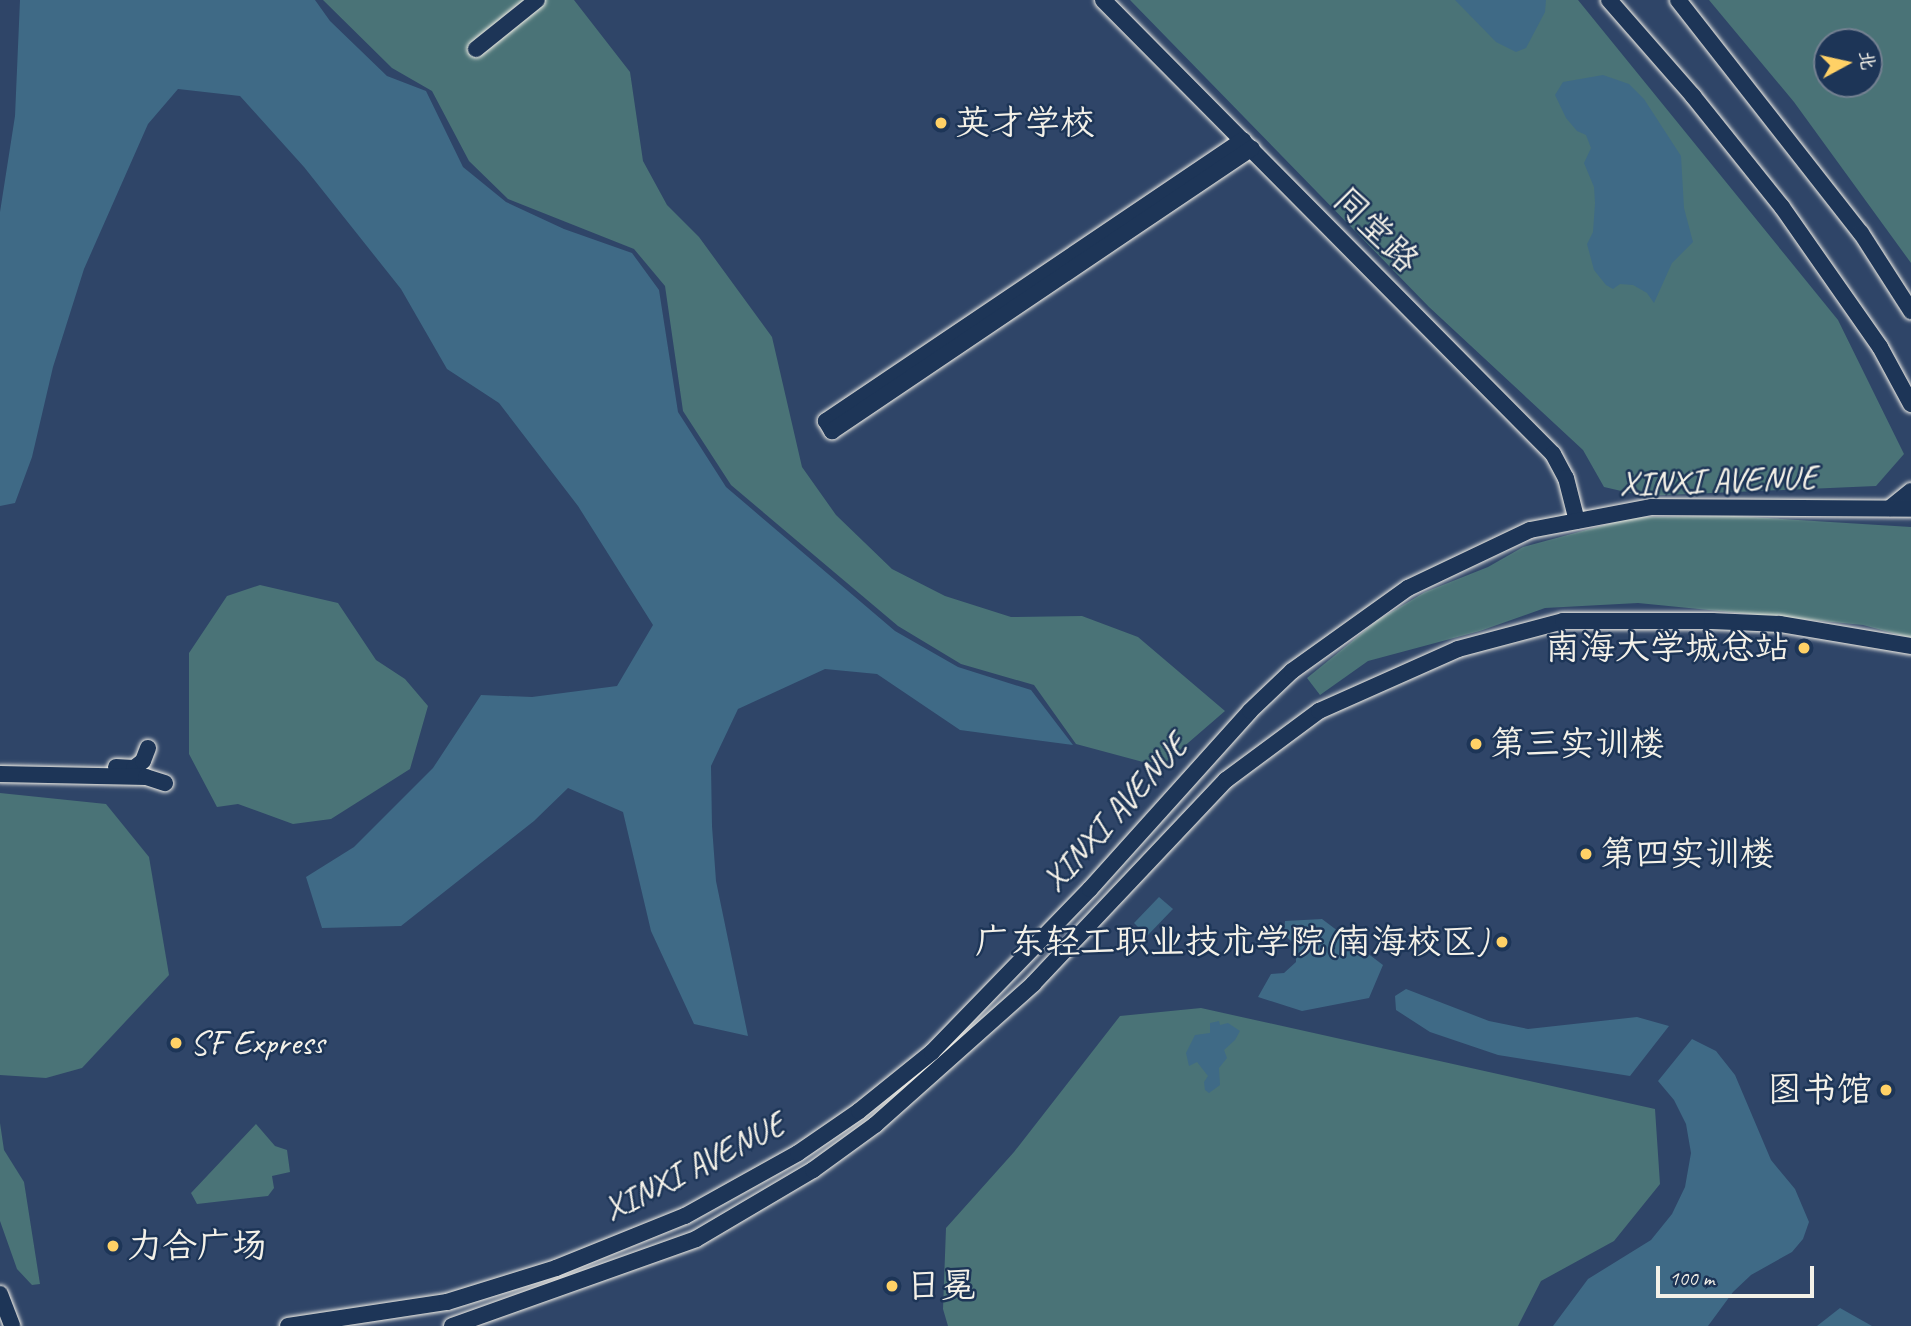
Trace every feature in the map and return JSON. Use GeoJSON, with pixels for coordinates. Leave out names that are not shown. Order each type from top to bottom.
{"type":"FeatureCollection","features":[{"type":"Feature","properties":{"kind":"main road"},"geometry":{"type":"LineString","coordinates":[[476,48],[537,0]]}},
{"type":"Feature","properties":{"kind":"main road","name":"同堂路"},"geometry":{"type":"LineString","coordinates":[[1103,0],[1553,454],[1566,478],[1577,521]]}},
{"type":"Feature","properties":{"kind":"main road"},"geometry":{"type":"LineString","coordinates":[[1609,0],[1693,96],[1782,207],[1904,382],[1911,404]]}},
{"type":"Feature","properties":{"kind":"main road"},"geometry":{"type":"LineString","coordinates":[[1678,0],[1861,233],[1911,311]]}},
{"type":"Feature","properties":{"kind":"main road"},"geometry":{"type":"LineString","coordinates":[[829,426],[1248,144]]}},
{"type":"Feature","properties":{"kind":"main road"},"geometry":{"type":"LineString","coordinates":[[1890,508],[1911,491]]}},
{"type":"Feature","properties":{"kind":"main road","name":"XINXI AVENUE"},"geometry":{"type":"LineString","coordinates":[[288,1326],[447,1302],[556,1268],[685,1216],[799,1153],[859,1111],[932,1052],[1090,889],[1250,711],[1292,671],[1408,589],[1530,530],[1652,507],[1911,509]]}},
{"type":"Feature","properties":{"kind":"main road","name":"XINXI AVENUE"},"geometry":{"type":"LineString","coordinates":[[452,1326],[696,1239],[813,1170],[875,1125],[1033,984],[1226,780],[1319,711],[1458,649],[1563,621],[1780,624],[1911,646]]}},
{"type":"Feature","properties":{"kind":"main road"},"geometry":{"type":"LineString","coordinates":[[0,763],[134,768],[143,761],[148,748]]}},
{"type":"Feature","properties":{"kind":"main road"},"geometry":{"type":"LineString","coordinates":[[0,774],[146,777],[165,783]]}},
{"type":"Feature","properties":{"kind":"main road"},"geometry":{"type":"LineString","coordinates":[[0,1294],[12,1326]]}},
{"type":"Feature","properties":{"kind":"green space"},"geometry":{"type":"Polygon","coordinates":[[[323,0],[574,0],[630,72],[643,161],[667,205],[699,237],[772,337],[802,467],[836,515],[892,569],[945,596],[1011,617],[1082,616],[1138,637],[1225,711],[1166,762],[1143,762],[1076,744],[1034,685],[961,664],[898,626],[731,485],[683,411],[665,286],[634,249],[508,199],[469,161],[432,91],[392,68],[323,0]]]}},
{"type":"Feature","properties":{"kind":"green space"},"geometry":{"type":"Polygon","coordinates":[[[1130,0],[1578,0],[1838,320],[1904,454],[1876,486],[1643,496],[1604,487],[1583,450],[1429,307],[1130,0]]]}},
{"type":"Feature","properties":{"kind":"green space"},"geometry":{"type":"Polygon","coordinates":[[[1709,0],[1911,0],[1911,263],[1794,102],[1709,0]]]}},
{"type":"Feature","properties":{"kind":"green space"},"geometry":{"type":"Polygon","coordinates":[[[1734,516],[1911,527],[1911,638],[1863,625],[1638,603],[1545,608],[1480,631],[1368,661],[1320,695],[1307,678],[1378,620],[1425,592],[1488,567],[1523,547],[1634,517],[1734,516]]]}},
{"type":"Feature","properties":{"kind":"green space"},"geometry":{"type":"Polygon","coordinates":[[[260,585],[338,603],[376,660],[405,679],[428,706],[410,769],[331,819],[293,824],[238,804],[217,807],[189,754],[189,653],[227,596],[260,585]]]}},
{"type":"Feature","properties":{"kind":"green space"},"geometry":{"type":"Polygon","coordinates":[[[0,793],[106,804],[149,857],[169,975],[82,1068],[46,1078],[0,1075],[0,793]]]}},
{"type":"Feature","properties":{"kind":"green space"},"geometry":{"type":"Polygon","coordinates":[[[1201,1008],[1655,1109],[1660,1184],[1614,1241],[1541,1281],[1518,1326],[948,1326],[943,1309],[946,1228],[1014,1152],[1120,1016],[1201,1008]]]}},
{"type":"Feature","properties":{"kind":"green space"},"geometry":{"type":"Polygon","coordinates":[[[0,1123],[4,1150],[24,1182],[40,1284],[32,1285],[17,1269],[0,1221],[0,1123]]]}},
{"type":"Feature","properties":{"kind":"green space"},"geometry":{"type":"Polygon","coordinates":[[[256,1124],[275,1146],[287,1150],[290,1172],[272,1176],[274,1188],[268,1196],[197,1204],[191,1193],[256,1124]]]}},
{"type":"Feature","properties":{"kind":"water"},"geometry":{"type":"Polygon","coordinates":[[[20,0],[315,0],[330,21],[387,76],[426,91],[463,167],[506,202],[564,229],[632,253],[659,290],[678,412],[726,487],[895,631],[958,667],[1031,690],[1073,745],[960,730],[877,674],[825,669],[738,709],[711,766],[712,826],[716,881],[748,1036],[694,1024],[651,931],[623,812],[568,788],[534,821],[401,926],[322,928],[306,877],[354,847],[433,768],[481,695],[532,697],[617,686],[653,625],[578,506],[499,403],[447,369],[401,289],[304,167],[240,96],[178,89],[148,124],[84,269],[53,367],[32,457],[15,503],[0,506],[0,212],[15,116],[20,0]]]}},
{"type":"Feature","properties":{"kind":"water"},"geometry":{"type":"Polygon","coordinates":[[[1455,0],[1546,0],[1545,12],[1526,48],[1516,52],[1496,42],[1455,0]]]}},
{"type":"Feature","properties":{"kind":"water"},"geometry":{"type":"Polygon","coordinates":[[[1603,75],[1629,84],[1644,99],[1681,156],[1684,208],[1693,242],[1672,263],[1654,303],[1647,293],[1633,285],[1620,284],[1613,289],[1606,285],[1594,270],[1587,244],[1593,232],[1595,203],[1594,187],[1584,163],[1591,148],[1586,135],[1577,131],[1566,118],[1555,95],[1563,82],[1603,75]]]}},
{"type":"Feature","properties":{"kind":"water"},"geometry":{"type":"Polygon","coordinates":[[[1159,897],[1173,909],[1147,936],[1134,923],[1159,897]]]}},
{"type":"Feature","properties":{"kind":"water"},"geometry":{"type":"Polygon","coordinates":[[[1322,919],[1383,965],[1369,998],[1302,1011],[1258,997],[1271,974],[1284,973],[1296,962],[1296,945],[1284,935],[1285,921],[1322,919]]]}},
{"type":"Feature","properties":{"kind":"water"},"geometry":{"type":"Polygon","coordinates":[[[1406,989],[1489,1021],[1528,1029],[1637,1017],[1669,1026],[1630,1076],[1498,1055],[1430,1032],[1396,1010],[1395,996],[1406,989]]]}},
{"type":"Feature","properties":{"kind":"water"},"geometry":{"type":"Polygon","coordinates":[[[1219,1021],[1220,1025],[1228,1023],[1240,1031],[1224,1050],[1227,1058],[1219,1068],[1220,1085],[1209,1093],[1205,1090],[1204,1082],[1208,1076],[1197,1062],[1189,1066],[1186,1053],[1195,1035],[1210,1033],[1210,1023],[1219,1021]]]}},
{"type":"Feature","properties":{"kind":"water"},"geometry":{"type":"Polygon","coordinates":[[[1692,1039],[1716,1051],[1735,1075],[1771,1160],[1795,1189],[1809,1222],[1803,1239],[1792,1252],[1751,1275],[1733,1292],[1708,1326],[1553,1326],[1588,1279],[1651,1240],[1672,1214],[1685,1187],[1691,1153],[1686,1124],[1674,1100],[1658,1081],[1692,1039]]]}},
{"type":"Feature","properties":{"kind":"water"},"geometry":{"type":"Polygon","coordinates":[[[1840,1308],[1872,1326],[1817,1326],[1840,1308]]]}},
{"type":"Feature","properties":{"kind":"place","name":"英才学校"},"geometry":{"type":"Point","coordinates":[941,123]}},
{"type":"Feature","properties":{"kind":"place","name":"南海大学城总站"},"geometry":{"type":"Point","coordinates":[1804,648]}},
{"type":"Feature","properties":{"kind":"place","name":"第三实训楼"},"geometry":{"type":"Point","coordinates":[1476,744]}},
{"type":"Feature","properties":{"kind":"place","name":"第四实训楼"},"geometry":{"type":"Point","coordinates":[1586,854]}},
{"type":"Feature","properties":{"kind":"place","name":"广东轻工职业技术学院(南海校区)"},"geometry":{"type":"Point","coordinates":[1502,942]}},
{"type":"Feature","properties":{"kind":"place","name":"SF Express"},"geometry":{"type":"Point","coordinates":[176,1043]}},
{"type":"Feature","properties":{"kind":"place","name":"图书馆"},"geometry":{"type":"Point","coordinates":[1886,1090]}},
{"type":"Feature","properties":{"kind":"place","name":"力合广场"},"geometry":{"type":"Point","coordinates":[113,1246]}},
{"type":"Feature","properties":{"kind":"place","name":"日冕"},"geometry":{"type":"Point","coordinates":[892,1286]}}]}
